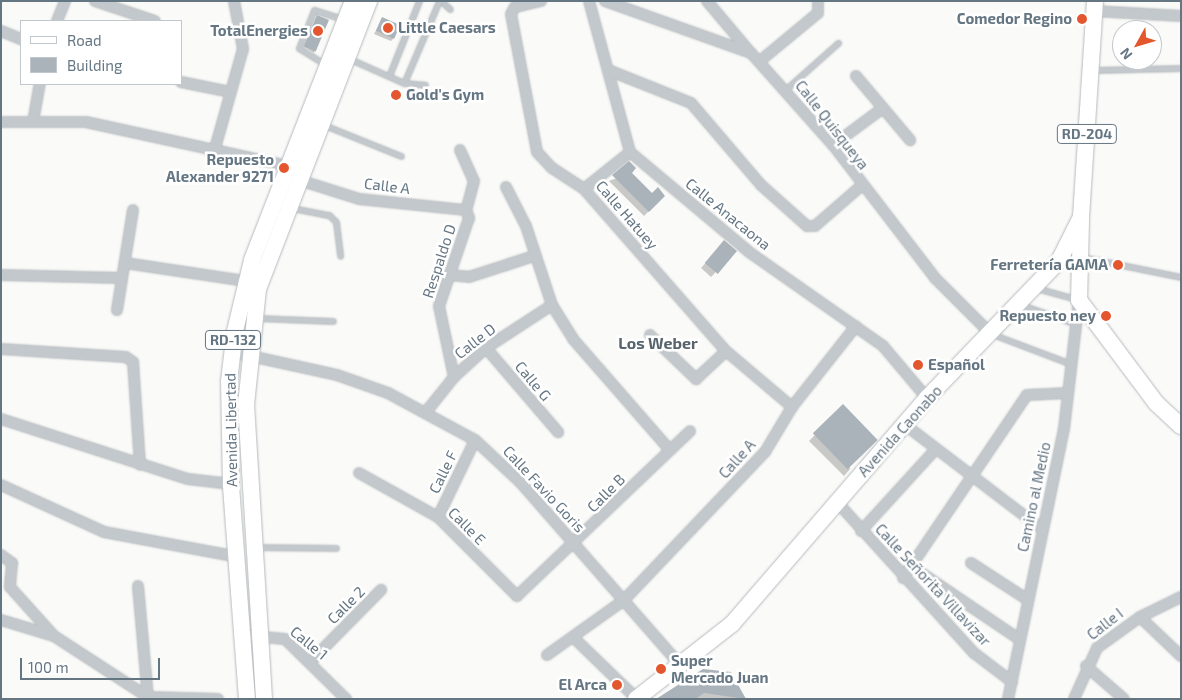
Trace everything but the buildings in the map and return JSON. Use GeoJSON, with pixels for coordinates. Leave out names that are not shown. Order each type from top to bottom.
{"type":"FeatureCollection","features":[{"type":"Feature","properties":{"kind":"main road","name":"Avenida Libertad"},"geometry":{"type":"LineString","coordinates":[[246,699],[239,557],[231,484],[232,352],[245,281],[287,165],[353,1]]}},
{"type":"Feature","properties":{"kind":"main road","name":"Avenida Libertad"},"geometry":{"type":"LineString","coordinates":[[264,699],[261,634],[253,547],[246,405],[254,318],[269,253],[304,176],[321,124],[369,1]]}},
{"type":"Feature","properties":{"kind":"main road","name":"Avenida Caonabo"},"geometry":{"type":"LineString","coordinates":[[636,699],[681,666],[732,624],[927,398],[1055,267],[1081,217],[1095,6]]}},
{"type":"Feature","properties":{"kind":"main road","name":"RD-204"},"geometry":{"type":"LineString","coordinates":[[1079,300],[1081,217]]}},
{"type":"Feature","properties":{"kind":"main road"},"geometry":{"type":"LineString","coordinates":[[1055,267],[1080,283]]}},
{"type":"Feature","properties":{"kind":"main road"},"geometry":{"type":"LineString","coordinates":[[1079,300],[1156,403],[1181,426]]}},
{"type":"Feature","properties":{"kind":"street"},"geometry":{"type":"LineString","coordinates":[[58,20],[64,1]]}},
{"type":"Feature","properties":{"kind":"street"},"geometry":{"type":"LineString","coordinates":[[95,1],[152,20]]}},
{"type":"Feature","properties":{"kind":"street"},"geometry":{"type":"LineString","coordinates":[[214,152],[243,49],[234,1]]}},
{"type":"Feature","properties":{"kind":"street","name":"Calle Hatuey"},"geometry":{"type":"LineString","coordinates":[[541,1],[515,7],[511,14],[531,135],[537,152],[552,168],[584,188],[726,351],[792,407]]}},
{"type":"Feature","properties":{"kind":"street"},"geometry":{"type":"LineString","coordinates":[[584,188],[630,152],[589,1]]}},
{"type":"Feature","properties":{"kind":"street","name":"Calle Quisqueya"},"geometry":{"type":"LineString","coordinates":[[605,1],[752,53],[833,145],[861,186],[935,278],[991,334]]}},
{"type":"Feature","properties":{"kind":"street"},"geometry":{"type":"LineString","coordinates":[[707,1],[752,53]]}},
{"type":"Feature","properties":{"kind":"street"},"geometry":{"type":"LineString","coordinates":[[760,61],[818,13],[818,1]]}},
{"type":"Feature","properties":{"kind":"street"},"geometry":{"type":"LineString","coordinates":[[1095,6],[1181,16]]}},
{"type":"Feature","properties":{"kind":"street"},"geometry":{"type":"LineString","coordinates":[[1,32],[20,39]]}},
{"type":"Feature","properties":{"kind":"street"},"geometry":{"type":"LineString","coordinates":[[608,70],[692,103],[760,185],[807,226],[815,226],[861,186]]}},
{"type":"Feature","properties":{"kind":"street"},"geometry":{"type":"LineString","coordinates":[[856,76],[910,140]]}},
{"type":"Feature","properties":{"kind":"street"},"geometry":{"type":"LineString","coordinates":[[182,82],[230,92]]}},
{"type":"Feature","properties":{"kind":"street"},"geometry":{"type":"LineString","coordinates":[[34,122],[40,85]]}},
{"type":"Feature","properties":{"kind":"street"},"geometry":{"type":"LineString","coordinates":[[833,145],[883,108]]}},
{"type":"Feature","properties":{"kind":"street","name":"Calle A"},"geometry":{"type":"LineString","coordinates":[[1,122],[95,123],[214,152],[287,165],[304,176],[359,199],[467,211]]}},
{"type":"Feature","properties":{"kind":"street","name":"Respaldo D"},"geometry":{"type":"LineString","coordinates":[[454,377],[439,306],[474,181],[460,150]]}},
{"type":"Feature","properties":{"kind":"street","name":"Calle Anacaona"},"geometry":{"type":"LineString","coordinates":[[630,152],[749,252],[883,346],[927,398]]}},
{"type":"Feature","properties":{"kind":"street"},"geometry":{"type":"LineString","coordinates":[[506,187],[520,212],[552,305],[573,339],[670,450]]}},
{"type":"Feature","properties":{"kind":"street"},"geometry":{"type":"LineString","coordinates":[[117,310],[133,210]]}},
{"type":"Feature","properties":{"kind":"street"},"geometry":{"type":"LineString","coordinates":[[448,275],[470,277],[534,256]]}},
{"type":"Feature","properties":{"kind":"street"},"geometry":{"type":"LineString","coordinates":[[125,263],[245,281]]}},
{"type":"Feature","properties":{"kind":"street"},"geometry":{"type":"LineString","coordinates":[[1,275],[122,278]]}},
{"type":"Feature","properties":{"kind":"street","name":"Camino al Medio"},"geometry":{"type":"LineString","coordinates":[[1008,699],[1068,393],[1079,300]]}},
{"type":"Feature","properties":{"kind":"street","name":"Calle D"},"geometry":{"type":"LineString","coordinates":[[426,412],[454,377],[486,348],[552,305]]}},
{"type":"Feature","properties":{"kind":"street","name":"Calle A"},"geometry":{"type":"LineString","coordinates":[[547,655],[624,600],[765,452],[792,407],[856,326]]}},
{"type":"Feature","properties":{"kind":"street"},"geometry":{"type":"LineString","coordinates":[[650,335],[696,379],[726,351]]}},
{"type":"Feature","properties":{"kind":"street","name":"Calle G"},"geometry":{"type":"LineString","coordinates":[[486,348],[558,432]]}},
{"type":"Feature","properties":{"kind":"street"},"geometry":{"type":"LineString","coordinates":[[1,349],[126,357],[133,362],[140,465]]}},
{"type":"Feature","properties":{"kind":"street","name":"Calle Favio Goris"},"geometry":{"type":"LineString","coordinates":[[232,352],[337,375],[426,412],[475,440],[520,482],[681,666]]}},
{"type":"Feature","properties":{"kind":"street"},"geometry":{"type":"LineString","coordinates":[[903,578],[1027,395],[1068,393]]}},
{"type":"Feature","properties":{"kind":"street"},"geometry":{"type":"LineString","coordinates":[[1,419],[188,479],[231,484]]}},
{"type":"Feature","properties":{"kind":"street"},"geometry":{"type":"LineString","coordinates":[[904,424],[934,451],[1042,529]]}},
{"type":"Feature","properties":{"kind":"street","name":"Calle B"},"geometry":{"type":"LineString","coordinates":[[519,595],[575,544],[690,431]]}},
{"type":"Feature","properties":{"kind":"street","name":"Calle F"},"geometry":{"type":"LineString","coordinates":[[438,517],[475,440]]}},
{"type":"Feature","properties":{"kind":"street"},"geometry":{"type":"LineString","coordinates":[[861,530],[934,451]]}},
{"type":"Feature","properties":{"kind":"street","name":"Calle E"},"geometry":{"type":"LineString","coordinates":[[359,473],[438,517],[519,595]]}},
{"type":"Feature","properties":{"kind":"street"},"geometry":{"type":"LineString","coordinates":[[1,485],[104,532],[239,557]]}},
{"type":"Feature","properties":{"kind":"street","name":"Calle Señorita Villavizar"},"geometry":{"type":"LineString","coordinates":[[837,502],[903,578],[974,653],[1012,682]]}},
{"type":"Feature","properties":{"kind":"street"},"geometry":{"type":"LineString","coordinates":[[1,555],[12,563],[10,586],[54,636],[148,698],[218,699]]}},
{"type":"Feature","properties":{"kind":"street"},"geometry":{"type":"LineString","coordinates":[[971,563],[1028,600]]}},
{"type":"Feature","properties":{"kind":"street"},"geometry":{"type":"LineString","coordinates":[[911,566],[1019,639]]}},
{"type":"Feature","properties":{"kind":"street"},"geometry":{"type":"LineString","coordinates":[[138,586],[148,698]]}},
{"type":"Feature","properties":{"kind":"street","name":"Calle 2"},"geometry":{"type":"LineString","coordinates":[[311,661],[381,590]]}},
{"type":"Feature","properties":{"kind":"street","name":"Calle I"},"geometry":{"type":"LineString","coordinates":[[1074,699],[1086,666],[1097,648],[1140,617],[1181,597]]}},
{"type":"Feature","properties":{"kind":"street"},"geometry":{"type":"LineString","coordinates":[[1140,617],[1181,656]]}},
{"type":"Feature","properties":{"kind":"street"},"geometry":{"type":"LineString","coordinates":[[1,620],[54,636]]}},
{"type":"Feature","properties":{"kind":"street","name":"Calle 1"},"geometry":{"type":"LineString","coordinates":[[242,635],[261,634],[284,639],[311,661],[346,699]]}},
{"type":"Feature","properties":{"kind":"street"},"geometry":{"type":"LineString","coordinates":[[573,637],[636,699]]}},
{"type":"Feature","properties":{"kind":"street"},"geometry":{"type":"LineString","coordinates":[[1086,666],[1124,699]]}},
{"type":"Feature","properties":{"kind":"lane"},"geometry":{"type":"LineString","coordinates":[[389,76],[418,1]]}},
{"type":"Feature","properties":{"kind":"lane"},"geometry":{"type":"LineString","coordinates":[[404,84],[440,1],[450,9]]}},
{"type":"Feature","properties":{"kind":"lane"},"geometry":{"type":"LineString","coordinates":[[327,66],[299,48],[314,10],[346,20]]}},
{"type":"Feature","properties":{"kind":"lane"},"geometry":{"type":"LineString","coordinates":[[785,90],[838,43]]}},
{"type":"Feature","properties":{"kind":"lane"},"geometry":{"type":"LineString","coordinates":[[348,58],[404,84],[425,85]]}},
{"type":"Feature","properties":{"kind":"lane"},"geometry":{"type":"LineString","coordinates":[[1091,71],[1181,68]]}},
{"type":"Feature","properties":{"kind":"lane"},"geometry":{"type":"LineString","coordinates":[[321,124],[401,156]]}},
{"type":"Feature","properties":{"kind":"lane"},"geometry":{"type":"LineString","coordinates":[[289,208],[329,215],[339,230],[340,256]]}},
{"type":"Feature","properties":{"kind":"lane"},"geometry":{"type":"LineString","coordinates":[[1081,257],[1181,277]]}},
{"type":"Feature","properties":{"kind":"lane"},"geometry":{"type":"LineString","coordinates":[[1036,288],[1079,300]]}},
{"type":"Feature","properties":{"kind":"lane"},"geometry":{"type":"LineString","coordinates":[[1020,304],[1076,324]]}},
{"type":"Feature","properties":{"kind":"lane"},"geometry":{"type":"LineString","coordinates":[[254,318],[333,321]]}},
{"type":"Feature","properties":{"kind":"lane"},"geometry":{"type":"LineString","coordinates":[[991,334],[1071,364]]}},
{"type":"Feature","properties":{"kind":"lane"},"geometry":{"type":"LineString","coordinates":[[253,547],[336,548]]}},
{"type":"Feature","properties":{"kind":"place","name":"Comedor Regino"},"geometry":{"type":"Point","coordinates":[1082,19]}},
{"type":"Feature","properties":{"kind":"place","name":"Little Caesars"},"geometry":{"type":"Point","coordinates":[388,28]}},
{"type":"Feature","properties":{"kind":"place","name":"TotalEnergies"},"geometry":{"type":"Point","coordinates":[318,31]}},
{"type":"Feature","properties":{"kind":"place","name":"Gold's Gym"},"geometry":{"type":"Point","coordinates":[396,95]}},
{"type":"Feature","properties":{"kind":"place","name":"Repuesto Alexander 9271"},"geometry":{"type":"Point","coordinates":[284,168]}},
{"type":"Feature","properties":{"kind":"place","name":"Ferretería GAMA"},"geometry":{"type":"Point","coordinates":[1118,265]}},
{"type":"Feature","properties":{"kind":"place","name":"Repuesto ney"},"geometry":{"type":"Point","coordinates":[1106,316]}},
{"type":"Feature","properties":{"kind":"place","name":"Español"},"geometry":{"type":"Point","coordinates":[918,365]}},
{"type":"Feature","properties":{"kind":"place","name":"Super Mercado Juan"},"geometry":{"type":"Point","coordinates":[661,669]}},
{"type":"Feature","properties":{"kind":"place","name":"El Arca"},"geometry":{"type":"Point","coordinates":[617,685]}},
{"type":"Feature","properties":{"kind":"district","name":"Los Weber"},"geometry":{"type":"Point","coordinates":[658,343]}}]}
